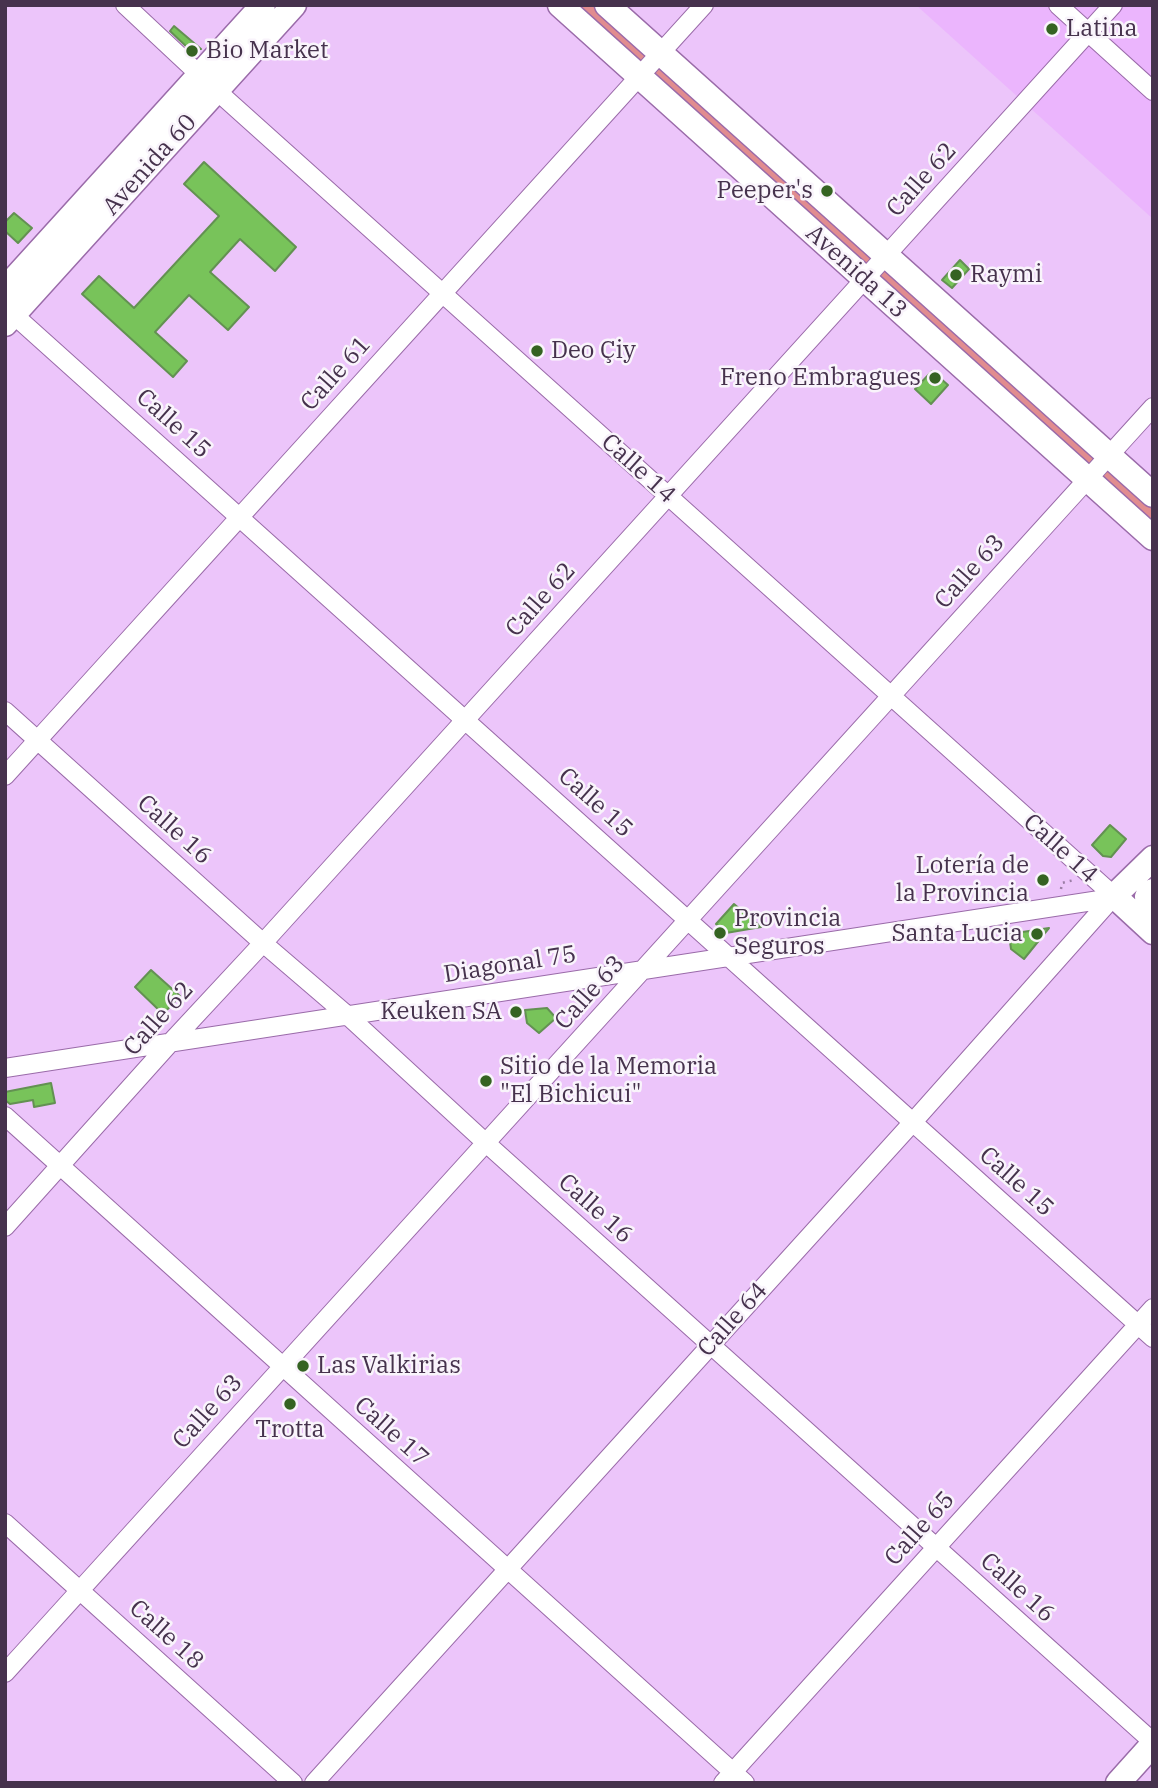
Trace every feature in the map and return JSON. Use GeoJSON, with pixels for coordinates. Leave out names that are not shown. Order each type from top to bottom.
{"type":"FeatureCollection","features":[{"type":"Feature","properties":{"kind":"main road","name":"Avenida 60"},"geometry":{"type":"LineString","coordinates":[[8,314],[209,82],[263,5]]}},
{"type":"Feature","properties":{"kind":"main road","name":"Avenida 60"},"geometry":{"type":"LineString","coordinates":[[5,289],[209,82],[294,5]]}},
{"type":"Feature","properties":{"kind":"main road","name":"Avenida 13"},"geometry":{"type":"LineString","coordinates":[[559,5],[1153,538]]}},
{"type":"Feature","properties":{"kind":"main road","name":"Avenida 13"},"geometry":{"type":"LineString","coordinates":[[607,5],[1153,495]]}},
{"type":"Feature","properties":{"kind":"main road","name":"Calle 64"},"geometry":{"type":"LineString","coordinates":[[1114,896],[1153,858]]}},
{"type":"Feature","properties":{"kind":"main road","name":"Calle 14"},"geometry":{"type":"LineString","coordinates":[[1114,896],[1153,932]]}},
{"type":"Feature","properties":{"kind":"main road"},"geometry":{"type":"LineString","coordinates":[[1118,1783],[1153,1743]]}},
{"type":"Feature","properties":{"kind":"street","name":"Calle 14"},"geometry":{"type":"LineString","coordinates":[[125,5],[1114,896]]}},
{"type":"Feature","properties":{"kind":"street","name":"Calle 61"},"geometry":{"type":"LineString","coordinates":[[5,776],[704,5]]}},
{"type":"Feature","properties":{"kind":"street"},"geometry":{"type":"LineString","coordinates":[[1058,5],[1153,91]]}},
{"type":"Feature","properties":{"kind":"street","name":"Calle 62"},"geometry":{"type":"LineString","coordinates":[[5,1227],[1113,5]]}},
{"type":"Feature","properties":{"kind":"street","name":"Calle 15"},"geometry":{"type":"LineString","coordinates":[[8,314],[240,517],[1153,1338]]}},
{"type":"Feature","properties":{"kind":"street","name":"Calle 63"},"geometry":{"type":"LineString","coordinates":[[5,1673],[1153,407]]}},
{"type":"Feature","properties":{"kind":"street","name":"Calle 16"},"geometry":{"type":"LineString","coordinates":[[5,711],[347,1015],[1153,1743]]}},
{"type":"Feature","properties":{"kind":"street","name":"Diagonal 75"},"geometry":{"type":"LineString","coordinates":[[5,1068],[1114,896],[1151,897]]}},
{"type":"Feature","properties":{"kind":"street","name":"Calle 64"},"geometry":{"type":"LineString","coordinates":[[314,1783],[913,1122],[1114,896]]}},
{"type":"Feature","properties":{"kind":"street","name":"Calle 17"},"geometry":{"type":"LineString","coordinates":[[5,1116],[508,1569],[734,1779]]}},
{"type":"Feature","properties":{"kind":"street","name":"Calle 65"},"geometry":{"type":"LineString","coordinates":[[734,1779],[936,1548],[1153,1308]]}},
{"type":"Feature","properties":{"kind":"street","name":"Calle 18"},"geometry":{"type":"LineString","coordinates":[[5,1523],[293,1783]]}},
{"type":"Feature","properties":{"kind":"shaded area"},"geometry":{"type":"Polygon","coordinates":[[[577,5],[601,5],[1153,505],[1153,527],[577,5]]]}},
{"type":"Feature","properties":{"kind":"shaded area"},"geometry":{"type":"Polygon","coordinates":[[[916,5],[1153,5],[1153,219],[916,5]]]}},
{"type":"Feature","properties":{"kind":"building"},"geometry":{"type":"Polygon","coordinates":[[[174,26],[201,49],[190,50],[170,31],[174,26]]]}},
{"type":"Feature","properties":{"kind":"building"},"geometry":{"type":"Polygon","coordinates":[[[204,162],[296,247],[275,271],[240,239],[210,272],[249,307],[228,330],[189,295],[155,332],[187,361],[173,377],[82,294],[99,276],[134,308],[219,216],[184,184],[204,162]]]}},
{"type":"Feature","properties":{"kind":"building"},"geometry":{"type":"Polygon","coordinates":[[[14,213],[32,228],[18,243],[5,231],[5,222],[14,213]]]}},
{"type":"Feature","properties":{"kind":"building","name":"Raymi"},"geometry":{"type":"Polygon","coordinates":[[[960,260],[969,269],[952,288],[942,280],[960,260]]]}},
{"type":"Feature","properties":{"kind":"building"},"geometry":{"type":"Polygon","coordinates":[[[932,371],[948,385],[931,404],[915,389],[932,371]]]}},
{"type":"Feature","properties":{"kind":"building"},"geometry":{"type":"Polygon","coordinates":[[[1110,825],[1126,839],[1111,857],[1103,856],[1092,845],[1110,825]]]}},
{"type":"Feature","properties":{"kind":"building"},"geometry":{"type":"Polygon","coordinates":[[[734,904],[761,927],[726,933],[716,924],[734,904]]]}},
{"type":"Feature","properties":{"kind":"building"},"geometry":{"type":"Polygon","coordinates":[[[1049,928],[1024,959],[1011,949],[1009,934],[1049,928]]]}},
{"type":"Feature","properties":{"kind":"building"},"geometry":{"type":"Polygon","coordinates":[[[151,970],[180,996],[163,1014],[135,987],[151,970]]]}},
{"type":"Feature","properties":{"kind":"building"},"geometry":{"type":"Polygon","coordinates":[[[547,1008],[556,1018],[539,1033],[527,1023],[525,1010],[547,1008]]]}},
{"type":"Feature","properties":{"kind":"building"},"geometry":{"type":"Polygon","coordinates":[[[51,1083],[55,1103],[34,1107],[33,1100],[10,1104],[5,1100],[5,1092],[51,1083]]]}},
{"type":"Feature","properties":{"kind":"place","name":"Latina"},"geometry":{"type":"Point","coordinates":[1052,29]}},
{"type":"Feature","properties":{"kind":"place","name":"Bio Market"},"geometry":{"type":"Point","coordinates":[192,51]}},
{"type":"Feature","properties":{"kind":"place","name":"Peeper's"},"geometry":{"type":"Point","coordinates":[827,191]}},
{"type":"Feature","properties":{"kind":"place","name":"Raymi"},"geometry":{"type":"Point","coordinates":[956,275]}},
{"type":"Feature","properties":{"kind":"place","name":"Deo Çiy"},"geometry":{"type":"Point","coordinates":[537,351]}},
{"type":"Feature","properties":{"kind":"place","name":"Freno Embragues"},"geometry":{"type":"Point","coordinates":[935,378]}},
{"type":"Feature","properties":{"kind":"place","name":"Lotería de la Provincia"},"geometry":{"type":"Point","coordinates":[1043,880]}},
{"type":"Feature","properties":{"kind":"place","name":"Provincia Seguros"},"geometry":{"type":"Point","coordinates":[720,933]}},
{"type":"Feature","properties":{"kind":"place","name":"Santa Lucia"},"geometry":{"type":"Point","coordinates":[1037,934]}},
{"type":"Feature","properties":{"kind":"place","name":"Keuken SA"},"geometry":{"type":"Point","coordinates":[516,1012]}},
{"type":"Feature","properties":{"kind":"place","name":"Sitio de la Memoria \"El Bichicui\""},"geometry":{"type":"Point","coordinates":[486,1081]}},
{"type":"Feature","properties":{"kind":"place","name":"Las Valkirias"},"geometry":{"type":"Point","coordinates":[303,1366]}},
{"type":"Feature","properties":{"kind":"place","name":"Trotta"},"geometry":{"type":"Point","coordinates":[290,1404]}}]}
